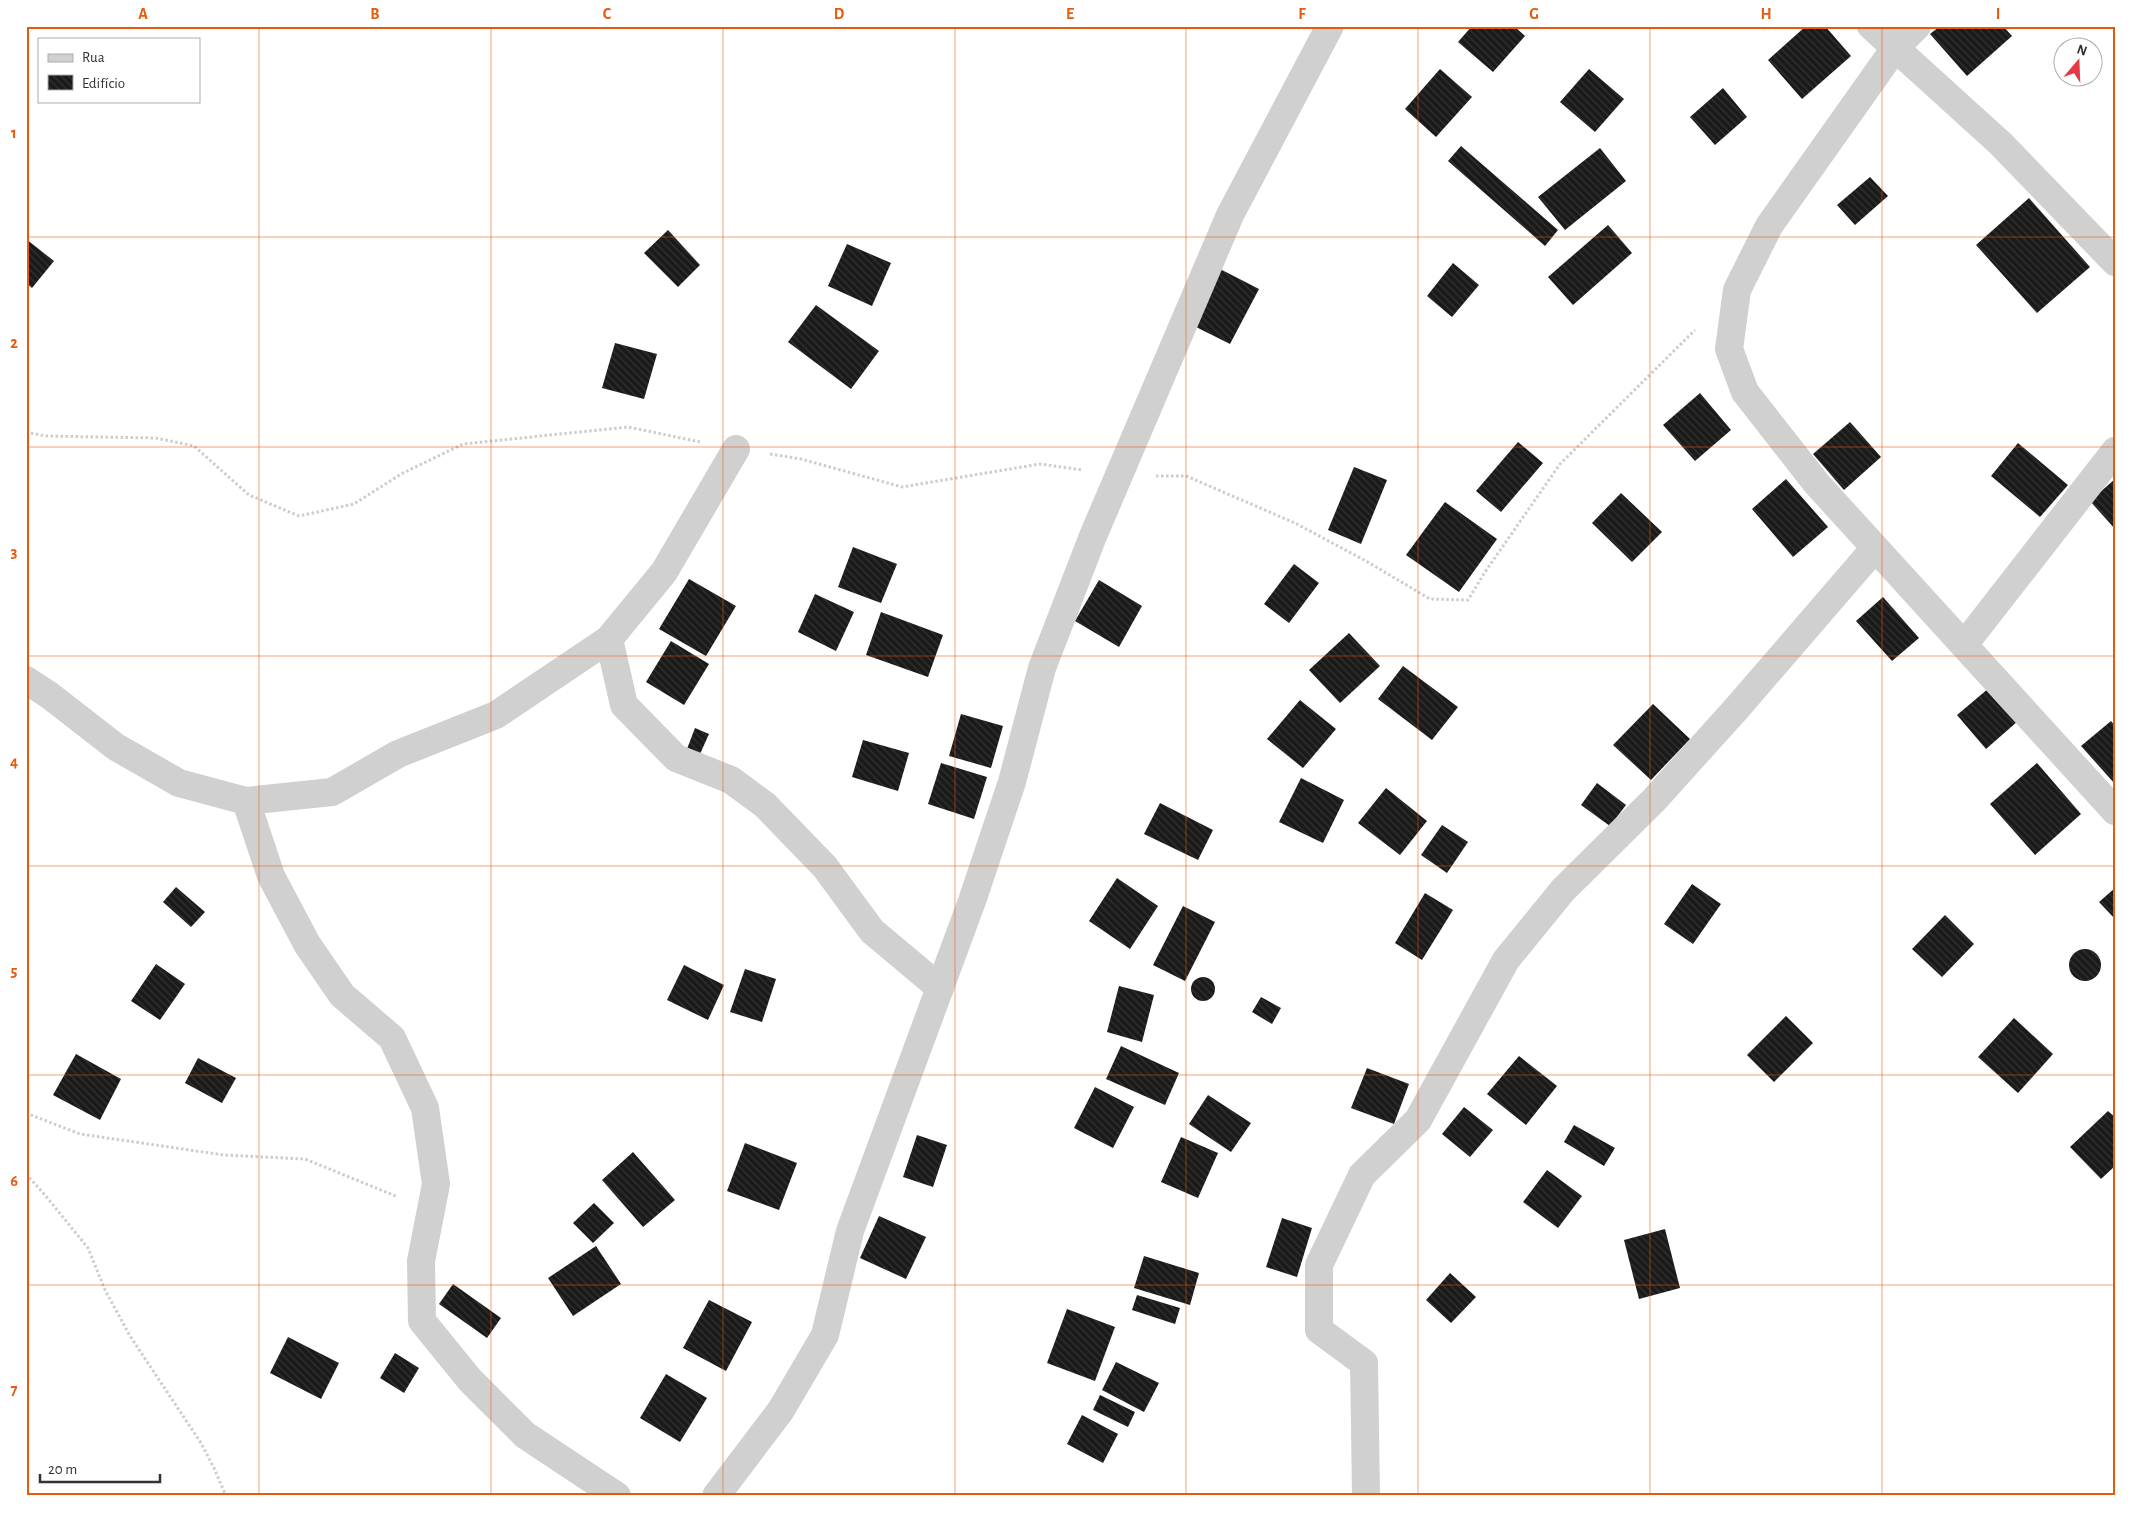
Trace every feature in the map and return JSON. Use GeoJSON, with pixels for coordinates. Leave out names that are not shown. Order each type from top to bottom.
{"type":"FeatureCollection","features":[{"type":"Feature","properties":{"kind":"street"},"geometry":{"type":"LineString","coordinates":[[716,1496],[781,1410],[825,1335],[850,1231],[940,988],[1012,782],[1042,668],[1092,536],[1230,215],[1330,26]]}},
{"type":"Feature","properties":{"kind":"street"},"geometry":{"type":"LineString","coordinates":[[1871,26],[2001,144],[2115,262]]}},
{"type":"Feature","properties":{"kind":"street"},"geometry":{"type":"LineString","coordinates":[[1917,26],[1895,48],[1769,226],[1737,290],[1730,349],[1745,392],[1817,484],[2115,812]]}},
{"type":"Feature","properties":{"kind":"street"},"geometry":{"type":"LineString","coordinates":[[26,680],[49,695],[116,747],[179,783],[246,801],[332,792],[398,754],[496,715],[609,639],[664,572],[736,449]]}},
{"type":"Feature","properties":{"kind":"street"},"geometry":{"type":"LineString","coordinates":[[1964,645],[2115,451]]}},
{"type":"Feature","properties":{"kind":"street"},"geometry":{"type":"LineString","coordinates":[[1366,1496],[1364,1363],[1319,1330],[1319,1265],[1362,1175],[1418,1120],[1506,960],[1563,890],[1654,800],[1737,708],[1875,548]]}},
{"type":"Feature","properties":{"kind":"street"},"geometry":{"type":"LineString","coordinates":[[609,639],[624,705],[676,758],[731,780],[765,805],[825,867],[872,931],[940,988]]}},
{"type":"Feature","properties":{"kind":"street"},"geometry":{"type":"LineString","coordinates":[[246,801],[272,876],[307,944],[342,995],[392,1038],[425,1108],[436,1184],[421,1261],[422,1321],[470,1380],[525,1435],[617,1496]]}},
{"type":"Feature","properties":{"kind":"path"},"geometry":{"type":"LineString","coordinates":[[26,432],[45,436],[156,438],[194,446],[249,495],[299,516],[354,504],[401,474],[463,444],[628,427],[736,449],[801,459],[902,487],[1040,464],[1119,475],[1186,476],[1295,523],[1366,561],[1430,599],[1468,600],[1485,572],[1560,464],[1737,290]]}},
{"type":"Feature","properties":{"kind":"path"},"geometry":{"type":"LineString","coordinates":[[26,1113],[80,1134],[224,1155],[306,1159],[431,1210]]}},
{"type":"Feature","properties":{"kind":"path"},"geometry":{"type":"LineString","coordinates":[[26,1174],[45,1194],[88,1248],[105,1290],[126,1328],[201,1443],[226,1496]]}},
{"type":"Feature","properties":{"kind":"building"},"geometry":{"type":"Polygon","coordinates":[[[1472,26],[1514,26],[1525,36],[1493,72],[1458,42],[1472,26]]]}},
{"type":"Feature","properties":{"kind":"building"},"geometry":{"type":"Polygon","coordinates":[[[1806,26],[1825,26],[1851,56],[1802,99],[1768,60],[1806,26]]]}},
{"type":"Feature","properties":{"kind":"building"},"geometry":{"type":"Polygon","coordinates":[[[1940,26],[2003,26],[2012,36],[1967,76],[1930,34],[1940,26]]]}},
{"type":"Feature","properties":{"kind":"building"},"geometry":{"type":"Polygon","coordinates":[[[1440,69],[1472,97],[1436,137],[1405,109],[1440,69]]]}},
{"type":"Feature","properties":{"kind":"building"},"geometry":{"type":"Polygon","coordinates":[[[1589,69],[1624,99],[1595,132],[1560,102],[1589,69]]]}},
{"type":"Feature","properties":{"kind":"building"},"geometry":{"type":"Polygon","coordinates":[[[1723,88],[1747,117],[1715,145],[1690,117],[1723,88]]]}},
{"type":"Feature","properties":{"kind":"building"},"geometry":{"type":"Polygon","coordinates":[[[1461,146],[1558,230],[1545,246],[1448,161],[1461,146]]]}},
{"type":"Feature","properties":{"kind":"building"},"geometry":{"type":"Polygon","coordinates":[[[1600,148],[1626,181],[1565,230],[1538,197],[1600,148]]]}},
{"type":"Feature","properties":{"kind":"building"},"geometry":{"type":"Polygon","coordinates":[[[1870,177],[1888,196],[1855,225],[1837,205],[1870,177]]]}},
{"type":"Feature","properties":{"kind":"building"},"geometry":{"type":"Polygon","coordinates":[[[2029,198],[2090,267],[2037,313],[1976,245],[2029,198]]]}},
{"type":"Feature","properties":{"kind":"building"},"geometry":{"type":"Polygon","coordinates":[[[1608,225],[1632,253],[1573,305],[1548,277],[1608,225]]]}},
{"type":"Feature","properties":{"kind":"building"},"geometry":{"type":"Polygon","coordinates":[[[668,230],[700,265],[678,287],[644,253],[668,230]]]}},
{"type":"Feature","properties":{"kind":"building"},"geometry":{"type":"Polygon","coordinates":[[[26,239],[54,261],[32,288],[26,283],[26,239]]]}},
{"type":"Feature","properties":{"kind":"building"},"geometry":{"type":"Polygon","coordinates":[[[847,244],[891,263],[872,306],[828,286],[847,244]]]}},
{"type":"Feature","properties":{"kind":"building"},"geometry":{"type":"Polygon","coordinates":[[[1453,263],[1479,285],[1452,317],[1427,296],[1453,263]]]}},
{"type":"Feature","properties":{"kind":"building"},"geometry":{"type":"Polygon","coordinates":[[[1220,269],[1259,289],[1230,344],[1192,325],[1220,269]]]}},
{"type":"Feature","properties":{"kind":"building"},"geometry":{"type":"Polygon","coordinates":[[[816,305],[879,351],[851,389],[788,342],[816,305]]]}},
{"type":"Feature","properties":{"kind":"building"},"geometry":{"type":"Polygon","coordinates":[[[615,343],[657,354],[644,399],[602,388],[615,343]]]}},
{"type":"Feature","properties":{"kind":"building"},"geometry":{"type":"Polygon","coordinates":[[[1700,393],[1731,430],[1695,461],[1663,425],[1700,393]]]}},
{"type":"Feature","properties":{"kind":"building"},"geometry":{"type":"Polygon","coordinates":[[[1850,422],[1881,457],[1844,490],[1813,454],[1850,422]]]}},
{"type":"Feature","properties":{"kind":"building"},"geometry":{"type":"Polygon","coordinates":[[[1518,442],[1543,463],[1501,512],[1476,491],[1518,442]]]}},
{"type":"Feature","properties":{"kind":"building"},"geometry":{"type":"Polygon","coordinates":[[[2018,443],[2068,485],[2040,517],[1991,476],[2018,443]]]}},
{"type":"Feature","properties":{"kind":"building"},"geometry":{"type":"Polygon","coordinates":[[[1354,467],[1387,480],[1361,544],[1328,530],[1354,467]]]}},
{"type":"Feature","properties":{"kind":"building"},"geometry":{"type":"Polygon","coordinates":[[[1786,479],[1828,527],[1793,557],[1752,509],[1786,479]]]}},
{"type":"Feature","properties":{"kind":"building"},"geometry":{"type":"Polygon","coordinates":[[[2115,479],[2115,529],[2090,501],[2115,479]]]}},
{"type":"Feature","properties":{"kind":"building"},"geometry":{"type":"Polygon","coordinates":[[[1621,493],[1662,532],[1632,562],[1592,523],[1621,493]]]}},
{"type":"Feature","properties":{"kind":"building"},"geometry":{"type":"Polygon","coordinates":[[[1445,502],[1497,539],[1459,592],[1406,555],[1445,502]]]}},
{"type":"Feature","properties":{"kind":"building"},"geometry":{"type":"Polygon","coordinates":[[[853,547],[897,564],[881,603],[838,587],[853,547]]]}},
{"type":"Feature","properties":{"kind":"building"},"geometry":{"type":"Polygon","coordinates":[[[1294,564],[1319,583],[1289,623],[1264,604],[1294,564]]]}},
{"type":"Feature","properties":{"kind":"building"},"geometry":{"type":"Polygon","coordinates":[[[689,579],[736,606],[706,656],[659,629],[689,579]]]}},
{"type":"Feature","properties":{"kind":"building"},"geometry":{"type":"Polygon","coordinates":[[[1099,580],[1142,606],[1119,647],[1075,621],[1099,580]]]}},
{"type":"Feature","properties":{"kind":"building"},"geometry":{"type":"Polygon","coordinates":[[[815,594],[854,612],[836,651],[798,632],[815,594]]]}},
{"type":"Feature","properties":{"kind":"building"},"geometry":{"type":"Polygon","coordinates":[[[1883,597],[1919,638],[1892,661],[1856,621],[1883,597]]]}},
{"type":"Feature","properties":{"kind":"building"},"geometry":{"type":"Polygon","coordinates":[[[881,612],[943,635],[928,677],[866,655],[881,612]]]}},
{"type":"Feature","properties":{"kind":"building"},"geometry":{"type":"Polygon","coordinates":[[[1349,633],[1380,666],[1340,703],[1309,670],[1349,633]]]}},
{"type":"Feature","properties":{"kind":"building"},"geometry":{"type":"Polygon","coordinates":[[[671,641],[709,664],[684,705],[646,682],[671,641]]]}},
{"type":"Feature","properties":{"kind":"building"},"geometry":{"type":"Polygon","coordinates":[[[1403,666],[1458,707],[1432,740],[1378,699],[1403,666]]]}},
{"type":"Feature","properties":{"kind":"building"},"geometry":{"type":"Polygon","coordinates":[[[1989,688],[2018,721],[1986,749],[1957,715],[1989,688]]]}},
{"type":"Feature","properties":{"kind":"building"},"geometry":{"type":"Polygon","coordinates":[[[1300,700],[1336,729],[1303,768],[1267,739],[1300,700]]]}},
{"type":"Feature","properties":{"kind":"building"},"geometry":{"type":"Polygon","coordinates":[[[1653,704],[1690,739],[1651,780],[1613,745],[1653,704]]]}},
{"type":"Feature","properties":{"kind":"building"},"geometry":{"type":"Polygon","coordinates":[[[961,714],[1003,726],[991,768],[949,756],[961,714]]]}},
{"type":"Feature","properties":{"kind":"building"},"geometry":{"type":"Polygon","coordinates":[[[2111,721],[2115,726],[2115,784],[2081,746],[2111,721]]]}},
{"type":"Feature","properties":{"kind":"building"},"geometry":{"type":"Polygon","coordinates":[[[695,728],[709,734],[700,754],[687,749],[695,728]]]}},
{"type":"Feature","properties":{"kind":"building"},"geometry":{"type":"Polygon","coordinates":[[[863,740],[909,753],[898,791],[852,777],[863,740]]]}},
{"type":"Feature","properties":{"kind":"building"},"geometry":{"type":"Polygon","coordinates":[[[941,763],[987,777],[974,819],[928,804],[941,763]]]}},
{"type":"Feature","properties":{"kind":"building"},"geometry":{"type":"Polygon","coordinates":[[[2037,763],[2081,814],[2035,855],[1990,804],[2037,763]]]}},
{"type":"Feature","properties":{"kind":"building"},"geometry":{"type":"Polygon","coordinates":[[[1301,778],[1344,800],[1323,843],[1279,822],[1301,778]]]}},
{"type":"Feature","properties":{"kind":"building"},"geometry":{"type":"Polygon","coordinates":[[[1597,783],[1626,805],[1610,826],[1581,805],[1597,783]]]}},
{"type":"Feature","properties":{"kind":"building"},"geometry":{"type":"Polygon","coordinates":[[[1386,788],[1427,821],[1400,855],[1358,823],[1386,788]]]}},
{"type":"Feature","properties":{"kind":"building"},"geometry":{"type":"Polygon","coordinates":[[[1160,803],[1213,830],[1198,860],[1144,834],[1160,803]]]}},
{"type":"Feature","properties":{"kind":"building"},"geometry":{"type":"Polygon","coordinates":[[[1442,825],[1468,842],[1447,873],[1421,855],[1442,825]]]}},
{"type":"Feature","properties":{"kind":"building"},"geometry":{"type":"Polygon","coordinates":[[[1117,878],[1158,906],[1130,949],[1089,921],[1117,878]]]}},
{"type":"Feature","properties":{"kind":"building"},"geometry":{"type":"Polygon","coordinates":[[[1692,884],[1721,904],[1693,944],[1664,924],[1692,884]]]}},
{"type":"Feature","properties":{"kind":"building"},"geometry":{"type":"Polygon","coordinates":[[[176,887],[205,912],[191,927],[163,902],[176,887]]]}},
{"type":"Feature","properties":{"kind":"building"},"geometry":{"type":"Polygon","coordinates":[[[2115,888],[2115,919],[2099,902],[2115,888]]]}},
{"type":"Feature","properties":{"kind":"building"},"geometry":{"type":"Polygon","coordinates":[[[1425,893],[1453,910],[1422,960],[1395,943],[1425,893]]]}},
{"type":"Feature","properties":{"kind":"building"},"geometry":{"type":"Polygon","coordinates":[[[1183,906],[1215,922],[1185,981],[1153,965],[1183,906]]]}},
{"type":"Feature","properties":{"kind":"building"},"geometry":{"type":"Polygon","coordinates":[[[1945,915],[1974,944],[1942,977],[1912,949],[1945,915]]]}},
{"type":"Feature","properties":{"kind":"building"},"geometry":{"type":"Polygon","coordinates":[[[2085,949],[2091,950],[2096,954],[2100,959],[2100,971],[2096,976],[2091,980],[2085,981],[2079,980],[2074,976],[2070,971],[2069,965],[2070,959],[2074,954],[2079,950],[2085,949]]]}},
{"type":"Feature","properties":{"kind":"building"},"geometry":{"type":"Polygon","coordinates":[[[156,964],[185,984],[160,1020],[131,1001],[156,964]]]}},
{"type":"Feature","properties":{"kind":"building"},"geometry":{"type":"Polygon","coordinates":[[[684,965],[724,985],[708,1020],[667,1000],[684,965]]]}},
{"type":"Feature","properties":{"kind":"building"},"geometry":{"type":"Polygon","coordinates":[[[745,969],[776,979],[762,1022],[730,1012],[745,969]]]}},
{"type":"Feature","properties":{"kind":"building"},"geometry":{"type":"Polygon","coordinates":[[[1203,977],[1208,978],[1214,984],[1214,994],[1208,1000],[1203,1001],[1198,1000],[1192,994],[1191,989],[1192,984],[1198,978],[1203,977]]]}},
{"type":"Feature","properties":{"kind":"building"},"geometry":{"type":"Polygon","coordinates":[[[1119,986],[1154,995],[1142,1042],[1107,1032],[1119,986]]]}},
{"type":"Feature","properties":{"kind":"building"},"geometry":{"type":"Polygon","coordinates":[[[1261,997],[1281,1008],[1272,1024],[1252,1012],[1261,997]]]}},
{"type":"Feature","properties":{"kind":"building"},"geometry":{"type":"Polygon","coordinates":[[[1786,1016],[1813,1043],[1774,1082],[1747,1055],[1786,1016]]]}},
{"type":"Feature","properties":{"kind":"building"},"geometry":{"type":"Polygon","coordinates":[[[2014,1018],[2053,1054],[2018,1093],[1978,1057],[2014,1018]]]}},
{"type":"Feature","properties":{"kind":"building"},"geometry":{"type":"Polygon","coordinates":[[[1121,1046],[1179,1073],[1165,1105],[1106,1079],[1121,1046]]]}},
{"type":"Feature","properties":{"kind":"building"},"geometry":{"type":"Polygon","coordinates":[[[76,1054],[121,1079],[100,1120],[53,1095],[76,1054]]]}},
{"type":"Feature","properties":{"kind":"building"},"geometry":{"type":"Polygon","coordinates":[[[1519,1056],[1557,1086],[1526,1125],[1487,1094],[1519,1056]]]}},
{"type":"Feature","properties":{"kind":"building"},"geometry":{"type":"Polygon","coordinates":[[[198,1058],[236,1078],[222,1103],[185,1083],[198,1058]]]}},
{"type":"Feature","properties":{"kind":"building"},"geometry":{"type":"Polygon","coordinates":[[[1367,1068],[1409,1084],[1394,1124],[1351,1108],[1367,1068]]]}},
{"type":"Feature","properties":{"kind":"building"},"geometry":{"type":"Polygon","coordinates":[[[1095,1087],[1134,1107],[1113,1148],[1074,1128],[1095,1087]]]}},
{"type":"Feature","properties":{"kind":"building"},"geometry":{"type":"Polygon","coordinates":[[[1208,1095],[1251,1123],[1231,1152],[1189,1124],[1208,1095]]]}},
{"type":"Feature","properties":{"kind":"building"},"geometry":{"type":"Polygon","coordinates":[[[1464,1107],[1493,1130],[1470,1157],[1442,1134],[1464,1107]]]}},
{"type":"Feature","properties":{"kind":"building"},"geometry":{"type":"Polygon","coordinates":[[[2108,1111],[2115,1117],[2115,1166],[2101,1179],[2070,1147],[2108,1111]]]}},
{"type":"Feature","properties":{"kind":"building"},"geometry":{"type":"Polygon","coordinates":[[[1574,1125],[1615,1148],[1604,1166],[1564,1142],[1574,1125]]]}},
{"type":"Feature","properties":{"kind":"building"},"geometry":{"type":"Polygon","coordinates":[[[917,1135],[947,1145],[933,1187],[903,1177],[917,1135]]]}},
{"type":"Feature","properties":{"kind":"building"},"geometry":{"type":"Polygon","coordinates":[[[1181,1137],[1218,1153],[1198,1198],[1161,1182],[1181,1137]]]}},
{"type":"Feature","properties":{"kind":"building"},"geometry":{"type":"Polygon","coordinates":[[[745,1143],[797,1163],[779,1210],[727,1191],[745,1143]]]}},
{"type":"Feature","properties":{"kind":"building"},"geometry":{"type":"Polygon","coordinates":[[[633,1152],[675,1200],[643,1227],[602,1180],[633,1152]]]}},
{"type":"Feature","properties":{"kind":"building"},"geometry":{"type":"Polygon","coordinates":[[[1547,1170],[1582,1196],[1558,1228],[1523,1202],[1547,1170]]]}},
{"type":"Feature","properties":{"kind":"building"},"geometry":{"type":"Polygon","coordinates":[[[594,1203],[614,1223],[593,1243],[573,1223],[594,1203]]]}},
{"type":"Feature","properties":{"kind":"building"},"geometry":{"type":"Polygon","coordinates":[[[879,1216],[926,1237],[906,1279],[860,1258],[879,1216]]]}},
{"type":"Feature","properties":{"kind":"building"},"geometry":{"type":"Polygon","coordinates":[[[1282,1218],[1312,1228],[1297,1277],[1266,1267],[1282,1218]]]}},
{"type":"Feature","properties":{"kind":"building"},"geometry":{"type":"Polygon","coordinates":[[[1665,1229],[1680,1288],[1639,1299],[1624,1240],[1665,1229]]]}},
{"type":"Feature","properties":{"kind":"building"},"geometry":{"type":"Polygon","coordinates":[[[596,1246],[621,1284],[573,1316],[548,1278],[596,1246]]]}},
{"type":"Feature","properties":{"kind":"building"},"geometry":{"type":"Polygon","coordinates":[[[1144,1256],[1199,1273],[1190,1305],[1134,1288],[1144,1256]]]}},
{"type":"Feature","properties":{"kind":"building"},"geometry":{"type":"Polygon","coordinates":[[[1450,1273],[1476,1297],[1451,1323],[1426,1300],[1450,1273]]]}},
{"type":"Feature","properties":{"kind":"building"},"geometry":{"type":"Polygon","coordinates":[[[453,1284],[501,1318],[487,1338],[439,1304],[453,1284]]]}},
{"type":"Feature","properties":{"kind":"building"},"geometry":{"type":"Polygon","coordinates":[[[1137,1295],[1180,1308],[1175,1324],[1132,1310],[1137,1295]]]}},
{"type":"Feature","properties":{"kind":"building"},"geometry":{"type":"Polygon","coordinates":[[[709,1300],[752,1322],[726,1371],[683,1348],[709,1300]]]}},
{"type":"Feature","properties":{"kind":"building"},"geometry":{"type":"Polygon","coordinates":[[[1067,1309],[1115,1327],[1095,1381],[1047,1363],[1067,1309]]]}},
{"type":"Feature","properties":{"kind":"building"},"geometry":{"type":"Polygon","coordinates":[[[288,1337],[339,1363],[321,1399],[270,1373],[288,1337]]]}},
{"type":"Feature","properties":{"kind":"building"},"geometry":{"type":"Polygon","coordinates":[[[395,1353],[419,1368],[404,1393],[380,1378],[395,1353]]]}},
{"type":"Feature","properties":{"kind":"building"},"geometry":{"type":"Polygon","coordinates":[[[1116,1362],[1159,1383],[1144,1412],[1102,1390],[1116,1362]]]}},
{"type":"Feature","properties":{"kind":"building"},"geometry":{"type":"Polygon","coordinates":[[[666,1374],[707,1398],[680,1442],[640,1418],[666,1374]]]}},
{"type":"Feature","properties":{"kind":"building"},"geometry":{"type":"Polygon","coordinates":[[[1100,1395],[1135,1412],[1128,1427],[1093,1410],[1100,1395]]]}},
{"type":"Feature","properties":{"kind":"building"},"geometry":{"type":"Polygon","coordinates":[[[1082,1415],[1118,1434],[1103,1463],[1067,1444],[1082,1415]]]}}]}
